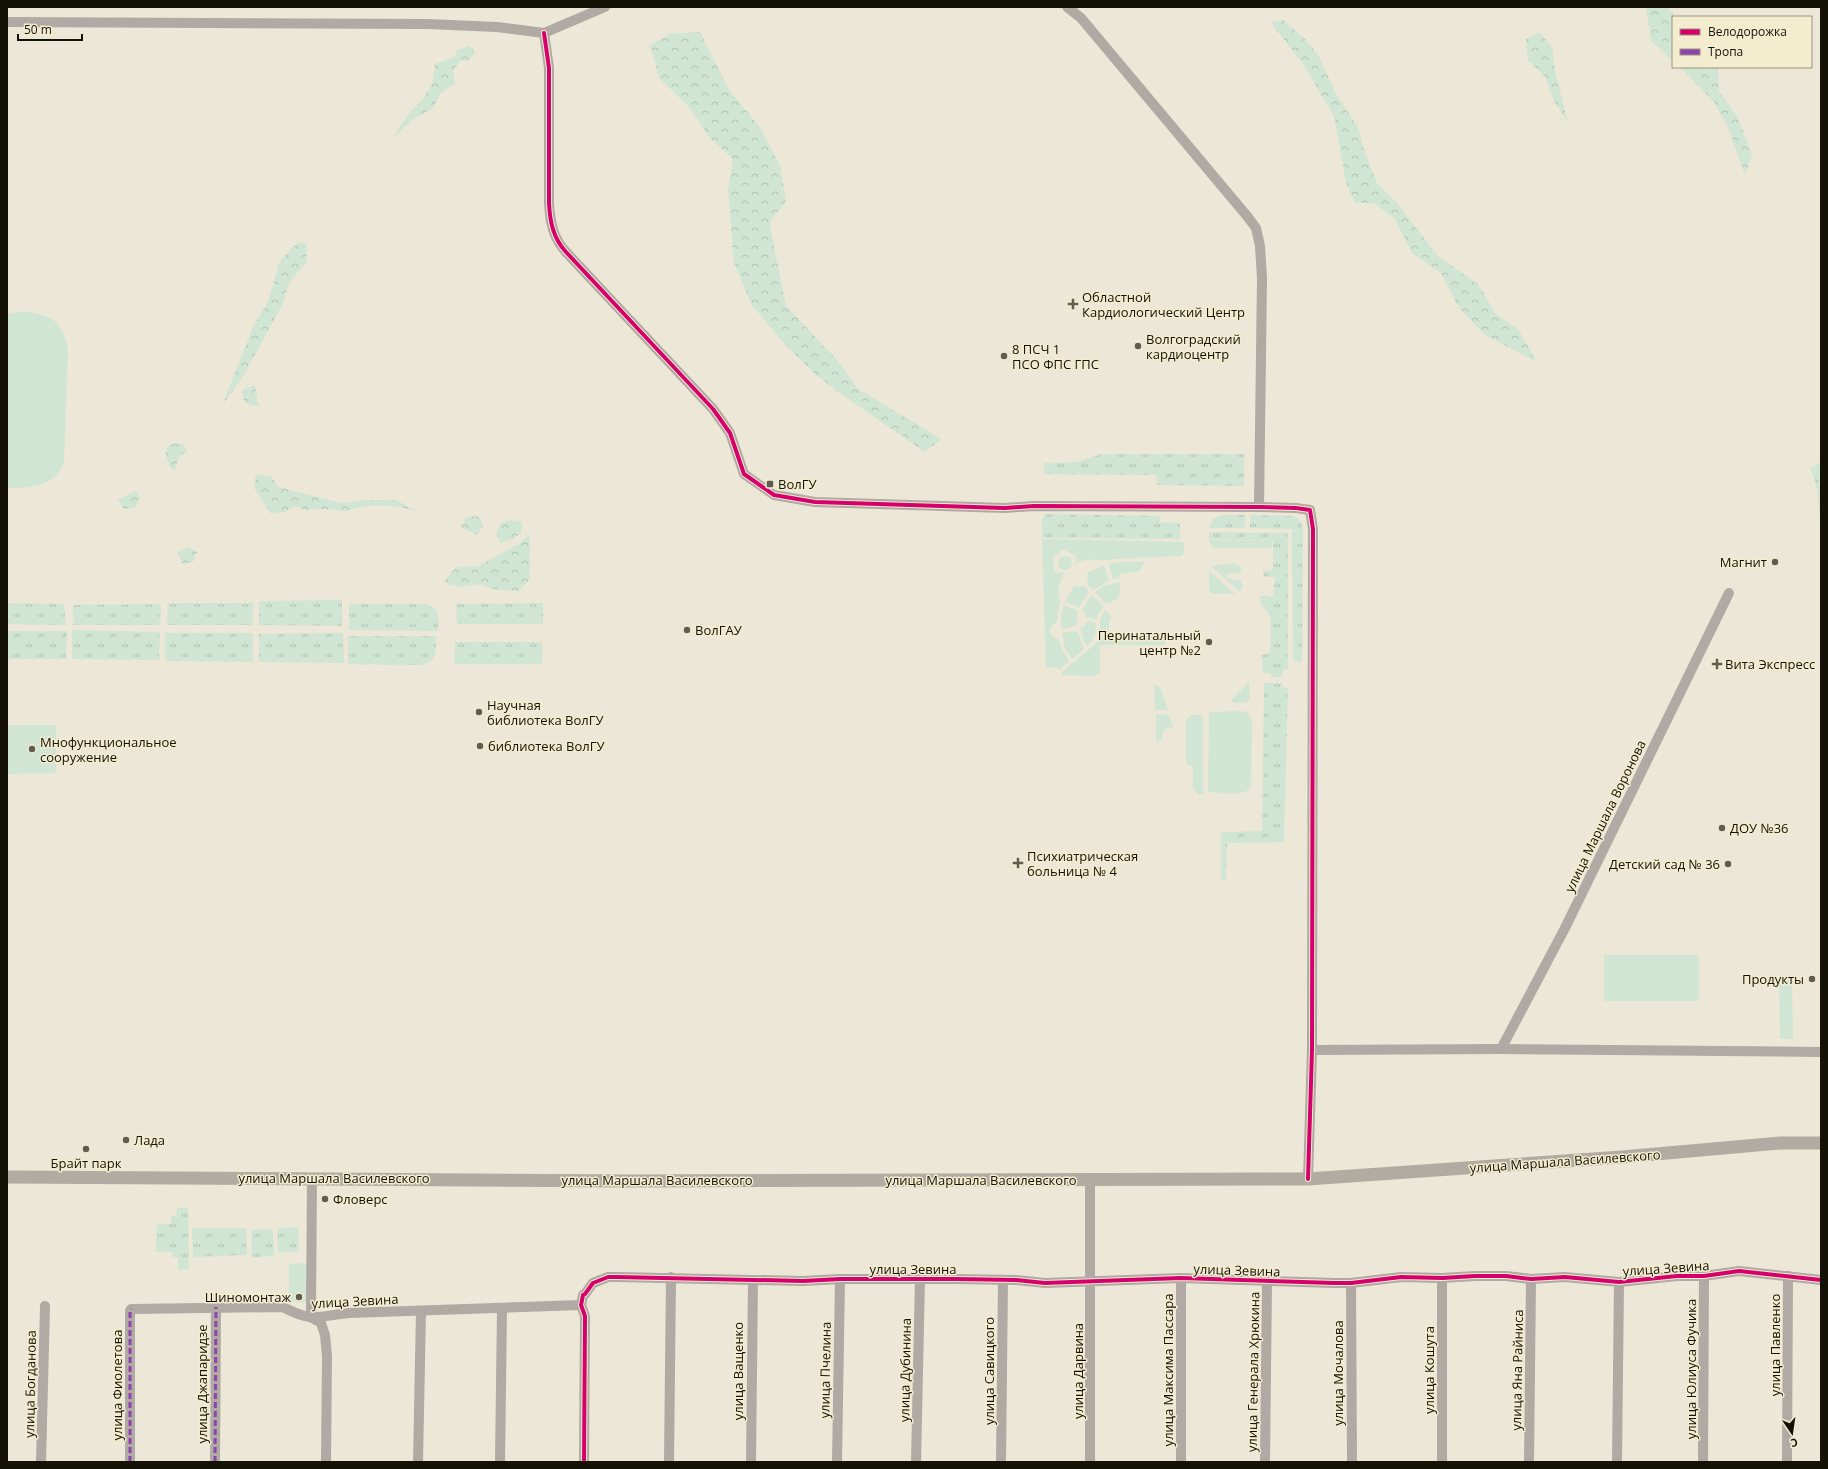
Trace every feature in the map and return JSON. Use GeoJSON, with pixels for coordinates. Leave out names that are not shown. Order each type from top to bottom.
{"type":"FeatureCollection","features":[{"type":"Feature","properties":{"kind":"main road","name":"улица Маршала Василевского"},"geometry":{"type":"LineString","coordinates":[[7,1177],[631,1181],[1308,1179],[1622,1157],[1774,1144],[1821,1143]]}},
{"type":"Feature","properties":{"kind":"street"},"geometry":{"type":"LineString","coordinates":[[7,22],[427,24],[497,27],[544,33],[605,7]]}},
{"type":"Feature","properties":{"kind":"street"},"geometry":{"type":"LineString","coordinates":[[1067,7],[1081,18],[1256,228],[1259,237],[1262,278],[1260,507]]}},
{"type":"Feature","properties":{"kind":"street"},"geometry":{"type":"LineString","coordinates":[[544,33],[549,68],[549,208],[553,232],[556,240],[713,409],[730,433],[744,474],[774,495],[815,502],[1005,508],[1034,506],[1260,507],[1310,510],[1313,522],[1312,1050],[1308,1179]]}},
{"type":"Feature","properties":{"kind":"street","name":"улица Маршала Воронова"},"geometry":{"type":"LineString","coordinates":[[1502,1049],[1565,928],[1729,593]]}},
{"type":"Feature","properties":{"kind":"street"},"geometry":{"type":"LineString","coordinates":[[1312,1050],[1502,1049],[1821,1052]]}},
{"type":"Feature","properties":{"kind":"street"},"geometry":{"type":"LineString","coordinates":[[312,1178],[312,1318],[321,1323],[325,1335],[327,1356],[326,1462]]}},
{"type":"Feature","properties":{"kind":"street","name":"улица Дарвина"},"geometry":{"type":"LineString","coordinates":[[1090,1180],[1090,1462]]}},
{"type":"Feature","properties":{"kind":"street","name":"улица Зевина"},"geometry":{"type":"LineString","coordinates":[[132,1309],[283,1307],[297,1314],[312,1318],[349,1313],[502,1309],[581,1305],[583,1295],[593,1283],[608,1277],[671,1277],[803,1281],[840,1279],[1016,1280],[1045,1282],[1182,1278],[1267,1282],[1351,1283],[1401,1277],[1442,1278],[1460,1276],[1490,1276],[1531,1279],[1565,1277],[1619,1282],[1677,1276],[1704,1276],[1739,1271],[1821,1280]]}},
{"type":"Feature","properties":{"kind":"street","name":"улица Юлиуса Фучика"},"geometry":{"type":"LineString","coordinates":[[1703,1462],[1704,1276]]}},
{"type":"Feature","properties":{"kind":"street","name":"улица Павленко"},"geometry":{"type":"LineString","coordinates":[[1787,1462],[1788,1276]]}},
{"type":"Feature","properties":{"kind":"street"},"geometry":{"type":"LineString","coordinates":[[669,1462],[671,1277]]}},
{"type":"Feature","properties":{"kind":"street","name":"улица Максима Пассара"},"geometry":{"type":"LineString","coordinates":[[1181,1462],[1182,1278]]}},
{"type":"Feature","properties":{"kind":"street","name":"улица Кошута"},"geometry":{"type":"LineString","coordinates":[[1442,1278],[1442,1462]]}},
{"type":"Feature","properties":{"kind":"street","name":"улица Пчелина"},"geometry":{"type":"LineString","coordinates":[[837,1462],[840,1279]]}},
{"type":"Feature","properties":{"kind":"street","name":"улица Яна Райниса"},"geometry":{"type":"LineString","coordinates":[[1529,1462],[1531,1279]]}},
{"type":"Feature","properties":{"kind":"street","name":"улица Ващенко"},"geometry":{"type":"LineString","coordinates":[[751,1462],[752,1280]]}},
{"type":"Feature","properties":{"kind":"street","name":"улица Дубинина"},"geometry":{"type":"LineString","coordinates":[[916,1462],[920,1280]]}},
{"type":"Feature","properties":{"kind":"street","name":"улица Савицкого"},"geometry":{"type":"LineString","coordinates":[[1001,1462],[1003,1280]]}},
{"type":"Feature","properties":{"kind":"street","name":"улица Генерала Хрюкина"},"geometry":{"type":"LineString","coordinates":[[1265,1462],[1267,1282]]}},
{"type":"Feature","properties":{"kind":"street"},"geometry":{"type":"LineString","coordinates":[[1617,1462],[1619,1282]]}},
{"type":"Feature","properties":{"kind":"street","name":"улица Мочалова"},"geometry":{"type":"LineString","coordinates":[[1351,1283],[1352,1462]]}},
{"type":"Feature","properties":{"kind":"street"},"geometry":{"type":"LineString","coordinates":[[581,1305],[585,1316],[584,1462]]}},
{"type":"Feature","properties":{"kind":"street","name":"улица Богданова"},"geometry":{"type":"LineString","coordinates":[[41,1462],[45,1306]]}},
{"type":"Feature","properties":{"kind":"street","name":"улица Джапаридзе"},"geometry":{"type":"LineString","coordinates":[[215,1462],[216,1307]]}},
{"type":"Feature","properties":{"kind":"street","name":"улица Фиолетова"},"geometry":{"type":"LineString","coordinates":[[130,1462],[130,1311],[132,1309]]}},
{"type":"Feature","properties":{"kind":"street"},"geometry":{"type":"LineString","coordinates":[[500,1462],[502,1309]]}},
{"type":"Feature","properties":{"kind":"street"},"geometry":{"type":"LineString","coordinates":[[418,1462],[421,1311]]}},
{"type":"Feature","properties":{"kind":"green space"},"geometry":{"type":"Polygon","coordinates":[[[1646,7],[1668,7],[1674,16],[1672,16],[1672,60],[1651,41],[1646,7]]]}},
{"type":"Feature","properties":{"kind":"green space"},"geometry":{"type":"Polygon","coordinates":[[[1283,20],[1304,38],[1318,55],[1336,94],[1358,127],[1364,150],[1377,183],[1396,202],[1438,256],[1478,284],[1496,314],[1518,329],[1537,362],[1485,335],[1459,308],[1441,273],[1412,253],[1395,219],[1374,203],[1355,203],[1346,183],[1334,116],[1301,61],[1270,22],[1283,20]]]}},
{"type":"Feature","properties":{"kind":"green space"},"geometry":{"type":"Polygon","coordinates":[[[700,32],[729,90],[759,126],[780,165],[786,202],[769,222],[786,306],[838,361],[858,389],[941,439],[925,452],[815,374],[783,342],[752,305],[734,263],[728,191],[733,159],[710,138],[689,107],[659,78],[650,45],[670,34],[700,32]]]}},
{"type":"Feature","properties":{"kind":"green space"},"geometry":{"type":"Polygon","coordinates":[[[1540,32],[1552,48],[1555,71],[1568,123],[1554,101],[1546,78],[1528,60],[1526,39],[1540,32]]]}},
{"type":"Feature","properties":{"kind":"green space"},"geometry":{"type":"Polygon","coordinates":[[[469,46],[476,52],[468,61],[461,60],[453,71],[455,83],[440,94],[433,108],[413,119],[391,140],[410,112],[423,99],[432,84],[435,64],[453,58],[458,50],[469,46]]]}},
{"type":"Feature","properties":{"kind":"green space"},"geometry":{"type":"Polygon","coordinates":[[[1681,68],[1718,68],[1719,91],[1738,118],[1752,155],[1745,175],[1729,130],[1714,102],[1681,68]]]}},
{"type":"Feature","properties":{"kind":"green space"},"geometry":{"type":"Polygon","coordinates":[[[298,242],[306,244],[307,262],[290,281],[283,303],[244,375],[222,406],[253,327],[268,302],[280,261],[298,242]]]}},
{"type":"Feature","properties":{"kind":"green space"},"geometry":{"type":"Polygon","coordinates":[[[24,311],[42,315],[54,321],[62,332],[68,349],[64,463],[60,471],[48,481],[34,486],[7,488],[7,314],[24,311]]]}},
{"type":"Feature","properties":{"kind":"green space"},"geometry":{"type":"Polygon","coordinates":[[[255,385],[259,407],[244,402],[242,390],[255,385]]]}},
{"type":"Feature","properties":{"kind":"green space"},"geometry":{"type":"Polygon","coordinates":[[[183,443],[187,451],[179,457],[175,470],[170,468],[165,452],[170,444],[183,443]]]}},
{"type":"Feature","properties":{"kind":"green space"},"geometry":{"type":"Polygon","coordinates":[[[1102,454],[1244,454],[1244,486],[1157,485],[1156,475],[1044,474],[1044,463],[1077,462],[1102,454]]]}},
{"type":"Feature","properties":{"kind":"green space"},"geometry":{"type":"Polygon","coordinates":[[[1821,463],[1821,515],[1819,513],[1816,484],[1810,468],[1821,463]]]}},
{"type":"Feature","properties":{"kind":"green space"},"geometry":{"type":"Polygon","coordinates":[[[256,474],[272,477],[278,487],[341,503],[364,500],[396,500],[417,511],[396,506],[365,506],[345,511],[323,509],[305,510],[296,506],[284,512],[271,514],[254,488],[256,474]]]}},
{"type":"Feature","properties":{"kind":"green space"},"geometry":{"type":"Polygon","coordinates":[[[135,491],[140,497],[135,507],[124,509],[118,500],[135,491]]]}},
{"type":"Feature","properties":{"kind":"green space"},"geometry":{"type":"Polygon","coordinates":[[[1046,514],[1160,516],[1160,522],[1180,523],[1180,539],[1042,538],[1042,519],[1046,514]]]}},
{"type":"Feature","properties":{"kind":"green space"},"geometry":{"type":"Polygon","coordinates":[[[1223,515],[1245,515],[1245,528],[1209,528],[1213,519],[1223,515]]]}},
{"type":"Feature","properties":{"kind":"green space"},"geometry":{"type":"Polygon","coordinates":[[[1250,515],[1293,516],[1301,523],[1303,529],[1302,662],[1293,661],[1292,529],[1250,528],[1250,515]]]}},
{"type":"Feature","properties":{"kind":"green space"},"geometry":{"type":"Polygon","coordinates":[[[475,516],[481,518],[483,526],[477,535],[461,527],[466,518],[475,516]]]}},
{"type":"Feature","properties":{"kind":"green space"},"geometry":{"type":"Polygon","coordinates":[[[511,520],[522,522],[521,533],[513,539],[500,543],[496,532],[501,523],[511,520]]]}},
{"type":"Feature","properties":{"kind":"green space"},"geometry":{"type":"Polygon","coordinates":[[[1209,532],[1288,533],[1288,669],[1283,669],[1282,677],[1271,677],[1271,674],[1263,673],[1262,655],[1270,653],[1271,617],[1261,604],[1260,596],[1273,597],[1275,577],[1263,576],[1263,571],[1273,570],[1273,541],[1209,539],[1209,532]]]}},
{"type":"Feature","properties":{"kind":"green space"},"geometry":{"type":"Polygon","coordinates":[[[530,534],[530,579],[519,591],[493,589],[479,584],[463,587],[450,585],[444,582],[456,567],[478,566],[519,544],[530,534]]]}},
{"type":"Feature","properties":{"kind":"green space"},"geometry":{"type":"Polygon","coordinates":[[[1042,539],[1184,542],[1184,553],[1181,556],[1085,560],[1075,564],[1077,560],[1075,555],[1067,552],[1067,549],[1061,550],[1061,552],[1054,556],[1052,561],[1054,562],[1054,570],[1058,574],[1060,572],[1064,573],[1058,588],[1060,602],[1057,621],[1052,625],[1049,631],[1054,638],[1059,640],[1069,661],[1058,670],[1057,667],[1046,668],[1042,539]]]}},
{"type":"Feature","properties":{"kind":"green space"},"geometry":{"type":"Polygon","coordinates":[[[1209,540],[1272,541],[1272,548],[1215,548],[1212,547],[1209,540]]]}},
{"type":"Feature","properties":{"kind":"green space"},"geometry":{"type":"Polygon","coordinates":[[[189,547],[197,552],[193,562],[183,564],[177,552],[189,547]]]}},
{"type":"Feature","properties":{"kind":"green space"},"geometry":{"type":"Polygon","coordinates":[[[1062,556],[1068,556],[1072,560],[1072,566],[1068,570],[1062,570],[1058,566],[1058,560],[1062,556]]]}},
{"type":"Feature","properties":{"kind":"green space"},"geometry":{"type":"Polygon","coordinates":[[[1121,562],[1144,562],[1140,571],[1120,574],[1120,578],[1113,579],[1108,564],[1121,562]]]}},
{"type":"Feature","properties":{"kind":"green space"},"geometry":{"type":"Polygon","coordinates":[[[1233,563],[1239,566],[1242,571],[1239,573],[1225,574],[1229,579],[1240,580],[1243,586],[1240,592],[1211,566],[1233,563]]]}},
{"type":"Feature","properties":{"kind":"green space"},"geometry":{"type":"Polygon","coordinates":[[[1104,565],[1109,581],[1093,590],[1087,583],[1087,573],[1104,565]]]}},
{"type":"Feature","properties":{"kind":"green space"},"geometry":{"type":"Polygon","coordinates":[[[1209,571],[1235,594],[1211,594],[1209,589],[1209,571]]]}},
{"type":"Feature","properties":{"kind":"green space"},"geometry":{"type":"Polygon","coordinates":[[[1120,582],[1119,598],[1106,604],[1095,592],[1103,586],[1120,582]]]}},
{"type":"Feature","properties":{"kind":"green space"},"geometry":{"type":"Polygon","coordinates":[[[1074,586],[1084,586],[1089,592],[1079,607],[1065,602],[1074,586]]]}},
{"type":"Feature","properties":{"kind":"green space"},"geometry":{"type":"Polygon","coordinates":[[[1092,595],[1103,606],[1096,619],[1088,618],[1082,610],[1092,595]]]}},
{"type":"Feature","properties":{"kind":"green space"},"geometry":{"type":"Polygon","coordinates":[[[342,600],[342,626],[259,625],[259,601],[342,600]]]}},
{"type":"Feature","properties":{"kind":"green space"},"geometry":{"type":"Polygon","coordinates":[[[7,603],[64,604],[66,625],[7,624],[7,603]]]}},
{"type":"Feature","properties":{"kind":"green space"},"geometry":{"type":"Polygon","coordinates":[[[168,603],[253,603],[253,625],[167,625],[168,603]]]}},
{"type":"Feature","properties":{"kind":"green space"},"geometry":{"type":"Polygon","coordinates":[[[543,603],[543,624],[457,624],[456,604],[543,603]]]}},
{"type":"Feature","properties":{"kind":"green space"},"geometry":{"type":"Polygon","coordinates":[[[161,604],[160,625],[73,625],[73,605],[161,604]]]}},
{"type":"Feature","properties":{"kind":"green space"},"geometry":{"type":"Polygon","coordinates":[[[349,604],[426,604],[434,608],[438,614],[438,631],[349,630],[349,604]]]}},
{"type":"Feature","properties":{"kind":"green space"},"geometry":{"type":"Polygon","coordinates":[[[1064,605],[1078,611],[1076,626],[1061,629],[1061,616],[1064,605]]]}},
{"type":"Feature","properties":{"kind":"green space"},"geometry":{"type":"Polygon","coordinates":[[[1105,610],[1111,616],[1109,633],[1100,633],[1100,621],[1105,610]]]}},
{"type":"Feature","properties":{"kind":"green space"},"geometry":{"type":"Polygon","coordinates":[[[1087,621],[1096,623],[1095,635],[1088,646],[1084,641],[1080,628],[1085,626],[1087,621]]]}},
{"type":"Feature","properties":{"kind":"green space"},"geometry":{"type":"Polygon","coordinates":[[[72,630],[160,632],[159,660],[72,659],[72,630]]]}},
{"type":"Feature","properties":{"kind":"green space"},"geometry":{"type":"Polygon","coordinates":[[[7,631],[67,631],[66,659],[7,659],[7,631]]]}},
{"type":"Feature","properties":{"kind":"green space"},"geometry":{"type":"Polygon","coordinates":[[[1077,631],[1084,649],[1072,659],[1065,648],[1062,633],[1077,631]]]}},
{"type":"Feature","properties":{"kind":"green space"},"geometry":{"type":"Polygon","coordinates":[[[165,633],[253,633],[253,662],[165,661],[165,633]]]}},
{"type":"Feature","properties":{"kind":"green space"},"geometry":{"type":"Polygon","coordinates":[[[343,633],[344,663],[259,662],[259,634],[343,633]]]}},
{"type":"Feature","properties":{"kind":"green space"},"geometry":{"type":"Polygon","coordinates":[[[1099,635],[1166,636],[1166,645],[1100,645],[1100,673],[1094,676],[1062,675],[1062,672],[1098,642],[1099,635]]]}},
{"type":"Feature","properties":{"kind":"green space"},"geometry":{"type":"Polygon","coordinates":[[[348,636],[436,636],[435,653],[432,660],[424,665],[348,664],[348,636]]]}},
{"type":"Feature","properties":{"kind":"green space"},"geometry":{"type":"Polygon","coordinates":[[[455,642],[542,642],[542,664],[454,664],[455,642]]]}},
{"type":"Feature","properties":{"kind":"green space"},"geometry":{"type":"Polygon","coordinates":[[[1249,682],[1250,697],[1247,702],[1235,703],[1230,701],[1249,682]]]}},
{"type":"Feature","properties":{"kind":"green space"},"geometry":{"type":"Polygon","coordinates":[[[1264,683],[1282,683],[1283,687],[1288,688],[1284,842],[1227,843],[1226,880],[1221,880],[1221,832],[1262,831],[1264,683]]]}},
{"type":"Feature","properties":{"kind":"green space"},"geometry":{"type":"Polygon","coordinates":[[[1154,684],[1160,687],[1168,710],[1155,710],[1154,684]]]}},
{"type":"Feature","properties":{"kind":"green space"},"geometry":{"type":"Polygon","coordinates":[[[1242,711],[1247,713],[1252,721],[1251,786],[1248,790],[1238,794],[1208,792],[1209,712],[1242,711]]]}},
{"type":"Feature","properties":{"kind":"green space"},"geometry":{"type":"Polygon","coordinates":[[[1168,714],[1174,727],[1165,730],[1162,738],[1156,742],[1156,715],[1168,714]]]}},
{"type":"Feature","properties":{"kind":"green space"},"geometry":{"type":"Polygon","coordinates":[[[1192,715],[1201,715],[1203,717],[1203,794],[1199,795],[1193,788],[1193,767],[1188,765],[1186,760],[1186,720],[1192,715]]]}},
{"type":"Feature","properties":{"kind":"green space","name":"Мнофункциональное сооружение"},"geometry":{"type":"Polygon","coordinates":[[[7,725],[56,725],[56,773],[7,774],[7,725]]]}},
{"type":"Feature","properties":{"kind":"green space"},"geometry":{"type":"Polygon","coordinates":[[[1604,955],[1699,955],[1699,1001],[1604,1001],[1604,955]]]}},
{"type":"Feature","properties":{"kind":"green space"},"geometry":{"type":"Polygon","coordinates":[[[1792,979],[1793,1039],[1780,1039],[1779,980],[1792,979]]]}},
{"type":"Feature","properties":{"kind":"green space"},"geometry":{"type":"Polygon","coordinates":[[[188,1207],[189,1269],[178,1270],[178,1257],[172,1257],[172,1252],[156,1252],[157,1224],[171,1224],[171,1216],[176,1216],[177,1208],[188,1207]]]}},
{"type":"Feature","properties":{"kind":"green space"},"geometry":{"type":"Polygon","coordinates":[[[298,1227],[299,1251],[278,1253],[277,1228],[298,1227]]]}},
{"type":"Feature","properties":{"kind":"green space"},"geometry":{"type":"Polygon","coordinates":[[[192,1228],[246,1228],[247,1255],[193,1257],[192,1228]]]}},
{"type":"Feature","properties":{"kind":"green space"},"geometry":{"type":"Polygon","coordinates":[[[273,1229],[274,1256],[252,1257],[251,1230],[273,1229]]]}},
{"type":"Feature","properties":{"kind":"green space"},"geometry":{"type":"Polygon","coordinates":[[[308,1263],[308,1302],[289,1302],[289,1264],[308,1263]]]}},
{"type":"Feature","properties":{"kind":"marked path"},"geometry":{"type":"LineString","coordinates":[[215,1462],[216,1307]]}},
{"type":"Feature","properties":{"kind":"marked path"},"geometry":{"type":"LineString","coordinates":[[130,1462],[131,1309]]}},
{"type":"Feature","properties":{"kind":"cycle path"},"geometry":{"type":"LineString","coordinates":[[544,33],[549,68],[549,203],[551,223],[555,235],[566,252],[713,409],[730,433],[744,474],[774,495],[815,502],[1005,508],[1034,506],[1259,507],[1310,510],[1313,529],[1312,1050],[1308,1179]]}},
{"type":"Feature","properties":{"kind":"cycle path"},"geometry":{"type":"LineString","coordinates":[[584,1462],[585,1316],[581,1305],[583,1295],[593,1283],[608,1277],[803,1281],[840,1279],[955,1279],[1016,1280],[1045,1283],[1181,1278],[1351,1283],[1401,1277],[1442,1278],[1506,1276],[1531,1279],[1565,1277],[1619,1282],[1677,1276],[1704,1276],[1739,1271],[1821,1280]]}},
{"type":"Feature","properties":{"kind":"place","name":"Областной Кардиологический Центр"},"geometry":{"type":"Point","coordinates":[1073,304]}},
{"type":"Feature","properties":{"kind":"place","name":"Волгоградский кардиоцентр"},"geometry":{"type":"Point","coordinates":[1138,346]}},
{"type":"Feature","properties":{"kind":"place","name":"8 ПСЧ 1 ПСО ФПС ГПС"},"geometry":{"type":"Point","coordinates":[1004,356]}},
{"type":"Feature","properties":{"kind":"place","name":"ВолГУ"},"geometry":{"type":"Point","coordinates":[770,484]}},
{"type":"Feature","properties":{"kind":"place","name":"Магнит"},"geometry":{"type":"Point","coordinates":[1775,562]}},
{"type":"Feature","properties":{"kind":"place","name":"ВолГАУ"},"geometry":{"type":"Point","coordinates":[687,630]}},
{"type":"Feature","properties":{"kind":"place","name":"Перинатальный центр №2"},"geometry":{"type":"Point","coordinates":[1209,642]}},
{"type":"Feature","properties":{"kind":"place","name":"Вита Экспресс"},"geometry":{"type":"Point","coordinates":[1717,664]}},
{"type":"Feature","properties":{"kind":"place","name":"Научная библиотека ВолГУ"},"geometry":{"type":"Point","coordinates":[479,712]}},
{"type":"Feature","properties":{"kind":"place","name":"библиотека ВолГУ"},"geometry":{"type":"Point","coordinates":[480,746]}},
{"type":"Feature","properties":{"kind":"place","name":"Мнофункциональное сооружение"},"geometry":{"type":"Point","coordinates":[32,749]}},
{"type":"Feature","properties":{"kind":"place","name":"ДОУ №36"},"geometry":{"type":"Point","coordinates":[1722,828]}},
{"type":"Feature","properties":{"kind":"place","name":"Психиатрическая больница № 4"},"geometry":{"type":"Point","coordinates":[1018,863]}},
{"type":"Feature","properties":{"kind":"place","name":"Детский сад № 36"},"geometry":{"type":"Point","coordinates":[1728,864]}},
{"type":"Feature","properties":{"kind":"place","name":"Продукты"},"geometry":{"type":"Point","coordinates":[1812,979]}},
{"type":"Feature","properties":{"kind":"place","name":"Лада"},"geometry":{"type":"Point","coordinates":[126,1140]}},
{"type":"Feature","properties":{"kind":"place","name":"Брайт парк"},"geometry":{"type":"Point","coordinates":[86,1149]}},
{"type":"Feature","properties":{"kind":"place","name":"Фловерс"},"geometry":{"type":"Point","coordinates":[325,1199]}},
{"type":"Feature","properties":{"kind":"place","name":"Шиномонтаж"},"geometry":{"type":"Point","coordinates":[299,1297]}}]}
